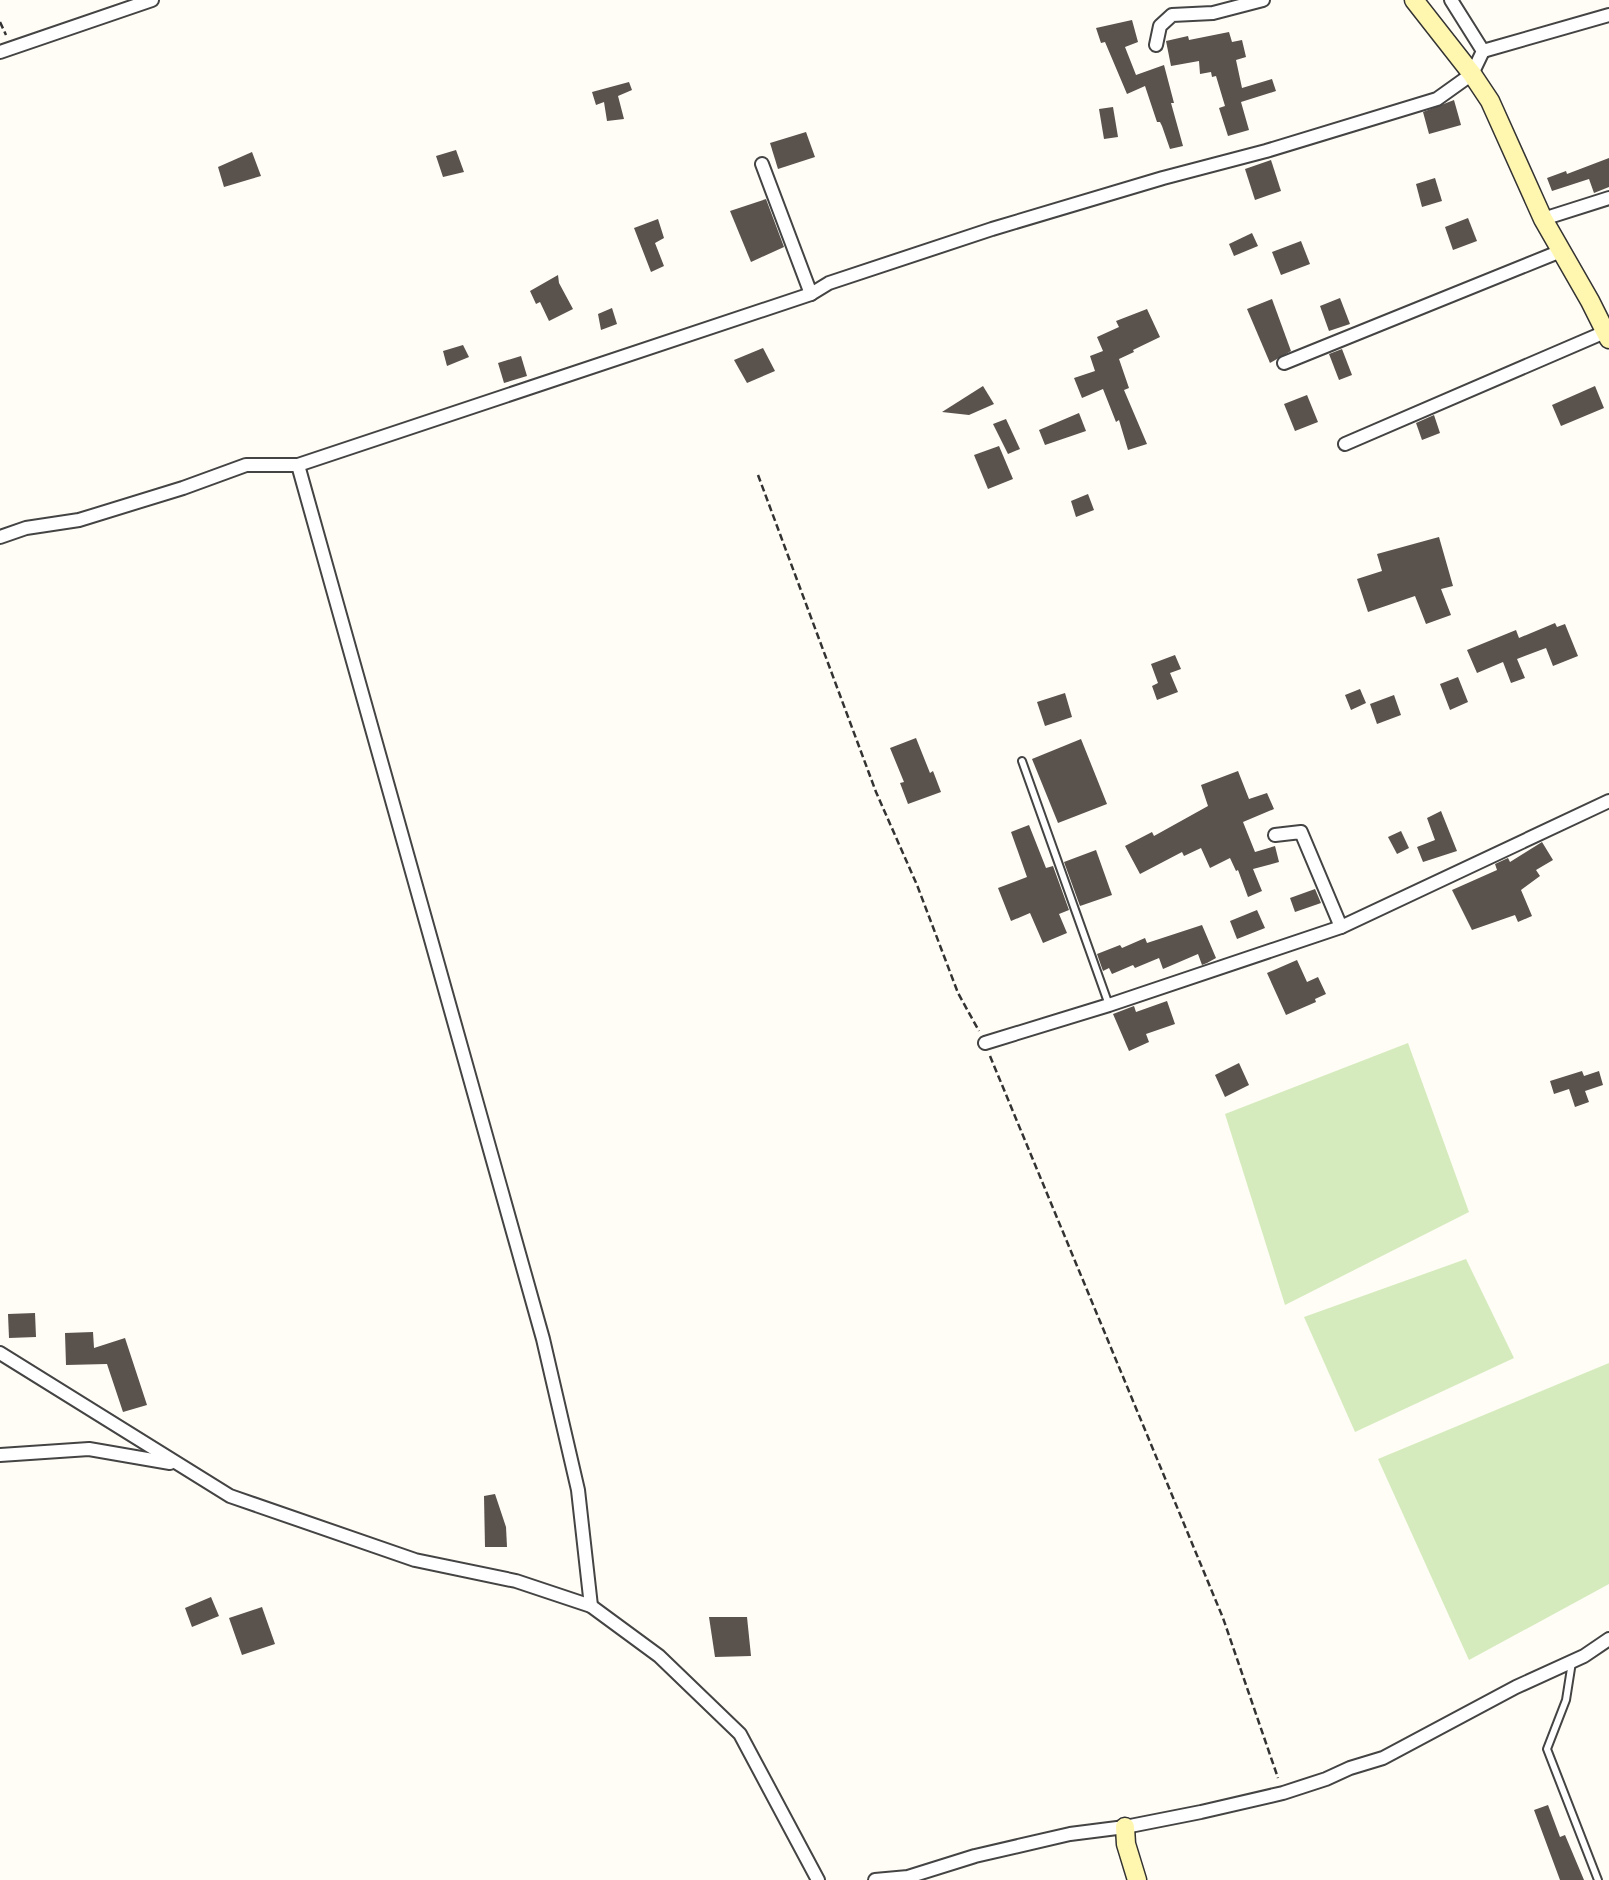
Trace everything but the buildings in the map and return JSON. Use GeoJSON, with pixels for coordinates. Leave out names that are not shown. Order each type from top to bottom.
{"type":"FeatureCollection","features":[{"type":"Feature","properties":{"kind":"street"},"geometry":{"type":"LineString","coordinates":[[0,52],[152,0]]}},
{"type":"Feature","properties":{"kind":"street"},"geometry":{"type":"LineString","coordinates":[[1156,45],[1160,26],[1172,15],[1213,13],[1263,0]]}},
{"type":"Feature","properties":{"kind":"street"},"geometry":{"type":"LineString","coordinates":[[1345,444],[1607,336],[1544,219],[1490,102],[1472,74],[1414,0]]}},
{"type":"Feature","properties":{"kind":"street"},"geometry":{"type":"LineString","coordinates":[[1451,0],[1483,51]]}},
{"type":"Feature","properties":{"kind":"street"},"geometry":{"type":"LineString","coordinates":[[0,537],[26,528],[79,520],[183,488],[246,465],[298,465],[811,293],[829,284],[992,229],[1437,99],[1472,74],[1483,51],[1609,15]]}},
{"type":"Feature","properties":{"kind":"street"},"geometry":{"type":"LineString","coordinates":[[762,164],[811,293]]}},
{"type":"Feature","properties":{"kind":"street"},"geometry":{"type":"LineString","coordinates":[[1544,219],[1609,198]]}},
{"type":"Feature","properties":{"kind":"street"},"geometry":{"type":"LineString","coordinates":[[1284,363],[1562,251]]}},
{"type":"Feature","properties":{"kind":"street"},"geometry":{"type":"LineString","coordinates":[[298,465],[543,1339],[578,1490],[591,1606]]}},
{"type":"Feature","properties":{"kind":"street"},"geometry":{"type":"LineString","coordinates":[[985,1043],[1109,1005],[1341,927],[1609,801]]}},
{"type":"Feature","properties":{"kind":"street"},"geometry":{"type":"LineString","coordinates":[[1275,835],[1301,832],[1341,927]]}},
{"type":"Feature","properties":{"kind":"street"},"geometry":{"type":"LineString","coordinates":[[0,1353],[230,1496],[401,1555],[516,1581],[591,1606],[659,1656],[740,1734],[818,1880]]}},
{"type":"Feature","properties":{"kind":"street"},"geometry":{"type":"LineString","coordinates":[[0,1455],[89,1449],[175,1464]]}},
{"type":"Feature","properties":{"kind":"street"},"geometry":{"type":"LineString","coordinates":[[875,1880],[908,1877],[975,1856],[1070,1834],[1125,1827],[1283,1793],[1383,1758],[1516,1687],[1584,1656],[1609,1639]]}},
{"type":"Feature","properties":{"kind":"street"},"geometry":{"type":"LineString","coordinates":[[1125,1827],[1126,1844],[1137,1880]]}},
{"type":"Feature","properties":{"kind":"lane"},"geometry":{"type":"LineString","coordinates":[[1022,761],[1109,1005]]}},
{"type":"Feature","properties":{"kind":"lane"},"geometry":{"type":"LineString","coordinates":[[1572,1662],[1566,1700],[1547,1749],[1598,1880]]}},
{"type":"Feature","properties":{"kind":"path"},"geometry":{"type":"LineString","coordinates":[[758,475],[876,792],[958,993],[985,1043],[1223,1618],[1283,1793]]}},
{"type":"Feature","properties":{"kind":"green space"},"geometry":{"type":"Polygon","coordinates":[[[1408,1043],[1469,1212],[1285,1305],[1225,1114],[1408,1043]]]}},
{"type":"Feature","properties":{"kind":"green space"},"geometry":{"type":"Polygon","coordinates":[[[1466,1259],[1514,1358],[1355,1432],[1304,1317],[1466,1259]]]}},
{"type":"Feature","properties":{"kind":"green space"},"geometry":{"type":"Polygon","coordinates":[[[1609,1363],[1609,1584],[1469,1660],[1378,1459],[1609,1363]]]}}]}
